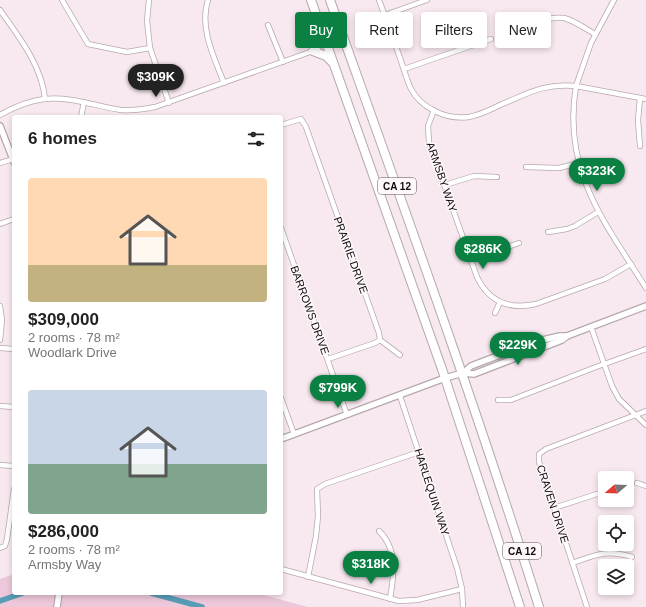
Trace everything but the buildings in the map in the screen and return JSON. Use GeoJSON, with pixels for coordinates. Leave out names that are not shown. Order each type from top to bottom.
{"type":"FeatureCollection","features":[{"type":"Feature","properties":{"kind":"highway","name":"CA 12"},"geometry":{"type":"LineString","coordinates":[[311,0],[315,12]]}},
{"type":"Feature","properties":{"kind":"highway","name":"CA 12"},"geometry":{"type":"LineString","coordinates":[[330,0],[462,373],[539,607]]}},
{"type":"Feature","properties":{"kind":"highway"},"geometry":{"type":"LineString","coordinates":[[316,48],[314,51],[326,56],[335,66]]}},
{"type":"Feature","properties":{"kind":"highway","name":"CA 12"},"geometry":{"type":"LineString","coordinates":[[328,48],[445,378],[520,607]]}},
{"type":"Feature","properties":{"kind":"street"},"geometry":{"type":"LineString","coordinates":[[62,0],[88,44],[127,52],[150,48]]}},
{"type":"Feature","properties":{"kind":"street"},"geometry":{"type":"LineString","coordinates":[[149,0],[147,20],[150,48],[169,103]]}},
{"type":"Feature","properties":{"kind":"street"},"geometry":{"type":"LineString","coordinates":[[208,0],[206,6],[205,27],[224,83]]}},
{"type":"Feature","properties":{"kind":"street"},"geometry":{"type":"LineString","coordinates":[[379,0],[384,12]]}},
{"type":"Feature","properties":{"kind":"street"},"geometry":{"type":"LineString","coordinates":[[393,12],[427,0]]}},
{"type":"Feature","properties":{"kind":"street"},"geometry":{"type":"LineString","coordinates":[[614,0],[584,59],[576,86],[574,100],[574,126],[579,163],[586,187],[598,212],[646,288]]}},
{"type":"Feature","properties":{"kind":"street"},"geometry":{"type":"LineString","coordinates":[[0,10],[39,74],[44,86],[45,99]]}},
{"type":"Feature","properties":{"kind":"street"},"geometry":{"type":"LineString","coordinates":[[551,18],[564,18],[596,34]]}},
{"type":"Feature","properties":{"kind":"street"},"geometry":{"type":"LineString","coordinates":[[268,24],[283,62]]}},
{"type":"Feature","properties":{"kind":"street"},"geometry":{"type":"LineString","coordinates":[[404,70],[491,39]]}},
{"type":"Feature","properties":{"kind":"street"},"geometry":{"type":"LineString","coordinates":[[396,48],[410,88],[414,94],[434,110],[451,116],[468,117],[485,112],[544,87],[566,85],[646,99]]}},
{"type":"Feature","properties":{"kind":"street"},"geometry":{"type":"LineString","coordinates":[[0,114],[28,102],[45,99],[71,100],[122,110],[138,110],[155,107],[314,51]]}},
{"type":"Feature","properties":{"kind":"street"},"geometry":{"type":"LineString","coordinates":[[640,98],[638,120],[640,146]]}},
{"type":"Feature","properties":{"kind":"street"},"geometry":{"type":"LineString","coordinates":[[81,115],[84,102]]}},
{"type":"Feature","properties":{"kind":"street","name":"ARMSBY WAY"},"geometry":{"type":"LineString","coordinates":[[434,110],[428,126],[429,138],[471,260],[481,285],[493,298],[500,302],[518,307],[536,304],[605,279],[631,264]]}},
{"type":"Feature","properties":{"kind":"street","name":"PRAIRIE DRIVE"},"geometry":{"type":"LineString","coordinates":[[283,124],[301,119],[306,127],[379,333],[380,340]]}},
{"type":"Feature","properties":{"kind":"street"},"geometry":{"type":"LineString","coordinates":[[0,126],[12,155]]}},
{"type":"Feature","properties":{"kind":"street"},"geometry":{"type":"LineString","coordinates":[[0,163],[12,160]]}},
{"type":"Feature","properties":{"kind":"street"},"geometry":{"type":"LineString","coordinates":[[526,167],[559,168],[579,163]]}},
{"type":"Feature","properties":{"kind":"street"},"geometry":{"type":"LineString","coordinates":[[445,185],[474,176],[496,177]]}},
{"type":"Feature","properties":{"kind":"street"},"geometry":{"type":"LineString","coordinates":[[548,232],[575,226],[598,212]]}},
{"type":"Feature","properties":{"kind":"street"},"geometry":{"type":"LineString","coordinates":[[0,224],[12,220]]}},
{"type":"Feature","properties":{"kind":"street","name":"BARROWS DRIVE"},"geometry":{"type":"LineString","coordinates":[[283,234],[347,415]]}},
{"type":"Feature","properties":{"kind":"street"},"geometry":{"type":"LineString","coordinates":[[471,260],[519,243]]}},
{"type":"Feature","properties":{"kind":"street"},"geometry":{"type":"LineString","coordinates":[[495,313],[500,302]]}},
{"type":"Feature","properties":{"kind":"street"},"geometry":{"type":"LineString","coordinates":[[0,306],[2,320],[0,340]]}},
{"type":"Feature","properties":{"kind":"street"},"geometry":{"type":"LineString","coordinates":[[283,438],[462,373],[471,366],[534,342],[560,336],[567,336],[646,306]]}},
{"type":"Feature","properties":{"kind":"street"},"geometry":{"type":"LineString","coordinates":[[591,328],[612,386],[619,398],[646,425]]}},
{"type":"Feature","properties":{"kind":"street"},"geometry":{"type":"LineString","coordinates":[[328,359],[380,340],[400,355]]}},
{"type":"Feature","properties":{"kind":"street"},"geometry":{"type":"LineString","coordinates":[[0,348],[12,350]]}},
{"type":"Feature","properties":{"kind":"street"},"geometry":{"type":"LineString","coordinates":[[498,400],[511,400],[603,364],[646,350]]}},
{"type":"Feature","properties":{"kind":"street","name":"HARLEQUIN WAY"},"geometry":{"type":"LineString","coordinates":[[400,396],[457,568],[462,589],[464,607]]}},
{"type":"Feature","properties":{"kind":"street"},"geometry":{"type":"LineString","coordinates":[[283,404],[294,434]]}},
{"type":"Feature","properties":{"kind":"street"},"geometry":{"type":"LineString","coordinates":[[0,406],[12,407]]}},
{"type":"Feature","properties":{"kind":"street"},"geometry":{"type":"LineString","coordinates":[[635,415],[646,411]]}},
{"type":"Feature","properties":{"kind":"street","name":"CRAVEN DRIVE"},"geometry":{"type":"LineString","coordinates":[[586,607],[539,462],[539,454],[635,415]]}},
{"type":"Feature","properties":{"kind":"street"},"geometry":{"type":"LineString","coordinates":[[308,577],[316,536],[318,516],[317,489],[325,484],[419,452]]}},
{"type":"Feature","properties":{"kind":"street"},"geometry":{"type":"LineString","coordinates":[[0,465],[12,466]]}},
{"type":"Feature","properties":{"kind":"street"},"geometry":{"type":"LineString","coordinates":[[637,483],[646,486]]}},
{"type":"Feature","properties":{"kind":"street"},"geometry":{"type":"LineString","coordinates":[[554,508],[598,494]]}},
{"type":"Feature","properties":{"kind":"street"},"geometry":{"type":"LineString","coordinates":[[0,548],[5,546],[8,539],[12,506]]}},
{"type":"Feature","properties":{"kind":"street"},"geometry":{"type":"LineString","coordinates":[[379,531],[388,543],[392,557],[394,575],[390,599]]}},
{"type":"Feature","properties":{"kind":"street"},"geometry":{"type":"LineString","coordinates":[[572,563],[610,552],[632,557]]}},
{"type":"Feature","properties":{"kind":"street"},"geometry":{"type":"LineString","coordinates":[[283,570],[390,599],[403,601],[417,600],[462,589]]}},
{"type":"Feature","properties":{"kind":"street"},"geometry":{"type":"LineString","coordinates":[[58,607],[59,596]]}},
{"type":"Feature","properties":{"kind":"shaded area"},"geometry":{"type":"Polygon","coordinates":[[[12,575],[12,595],[263,595],[308,607],[0,607],[0,579],[12,575]]]}},
{"type":"Feature","properties":{"kind":"waterway"},"geometry":{"type":"LineString","coordinates":[[0,601],[17,595]]}},
{"type":"Feature","properties":{"kind":"waterway"},"geometry":{"type":"LineString","coordinates":[[158,595],[202,607]]}}]}
